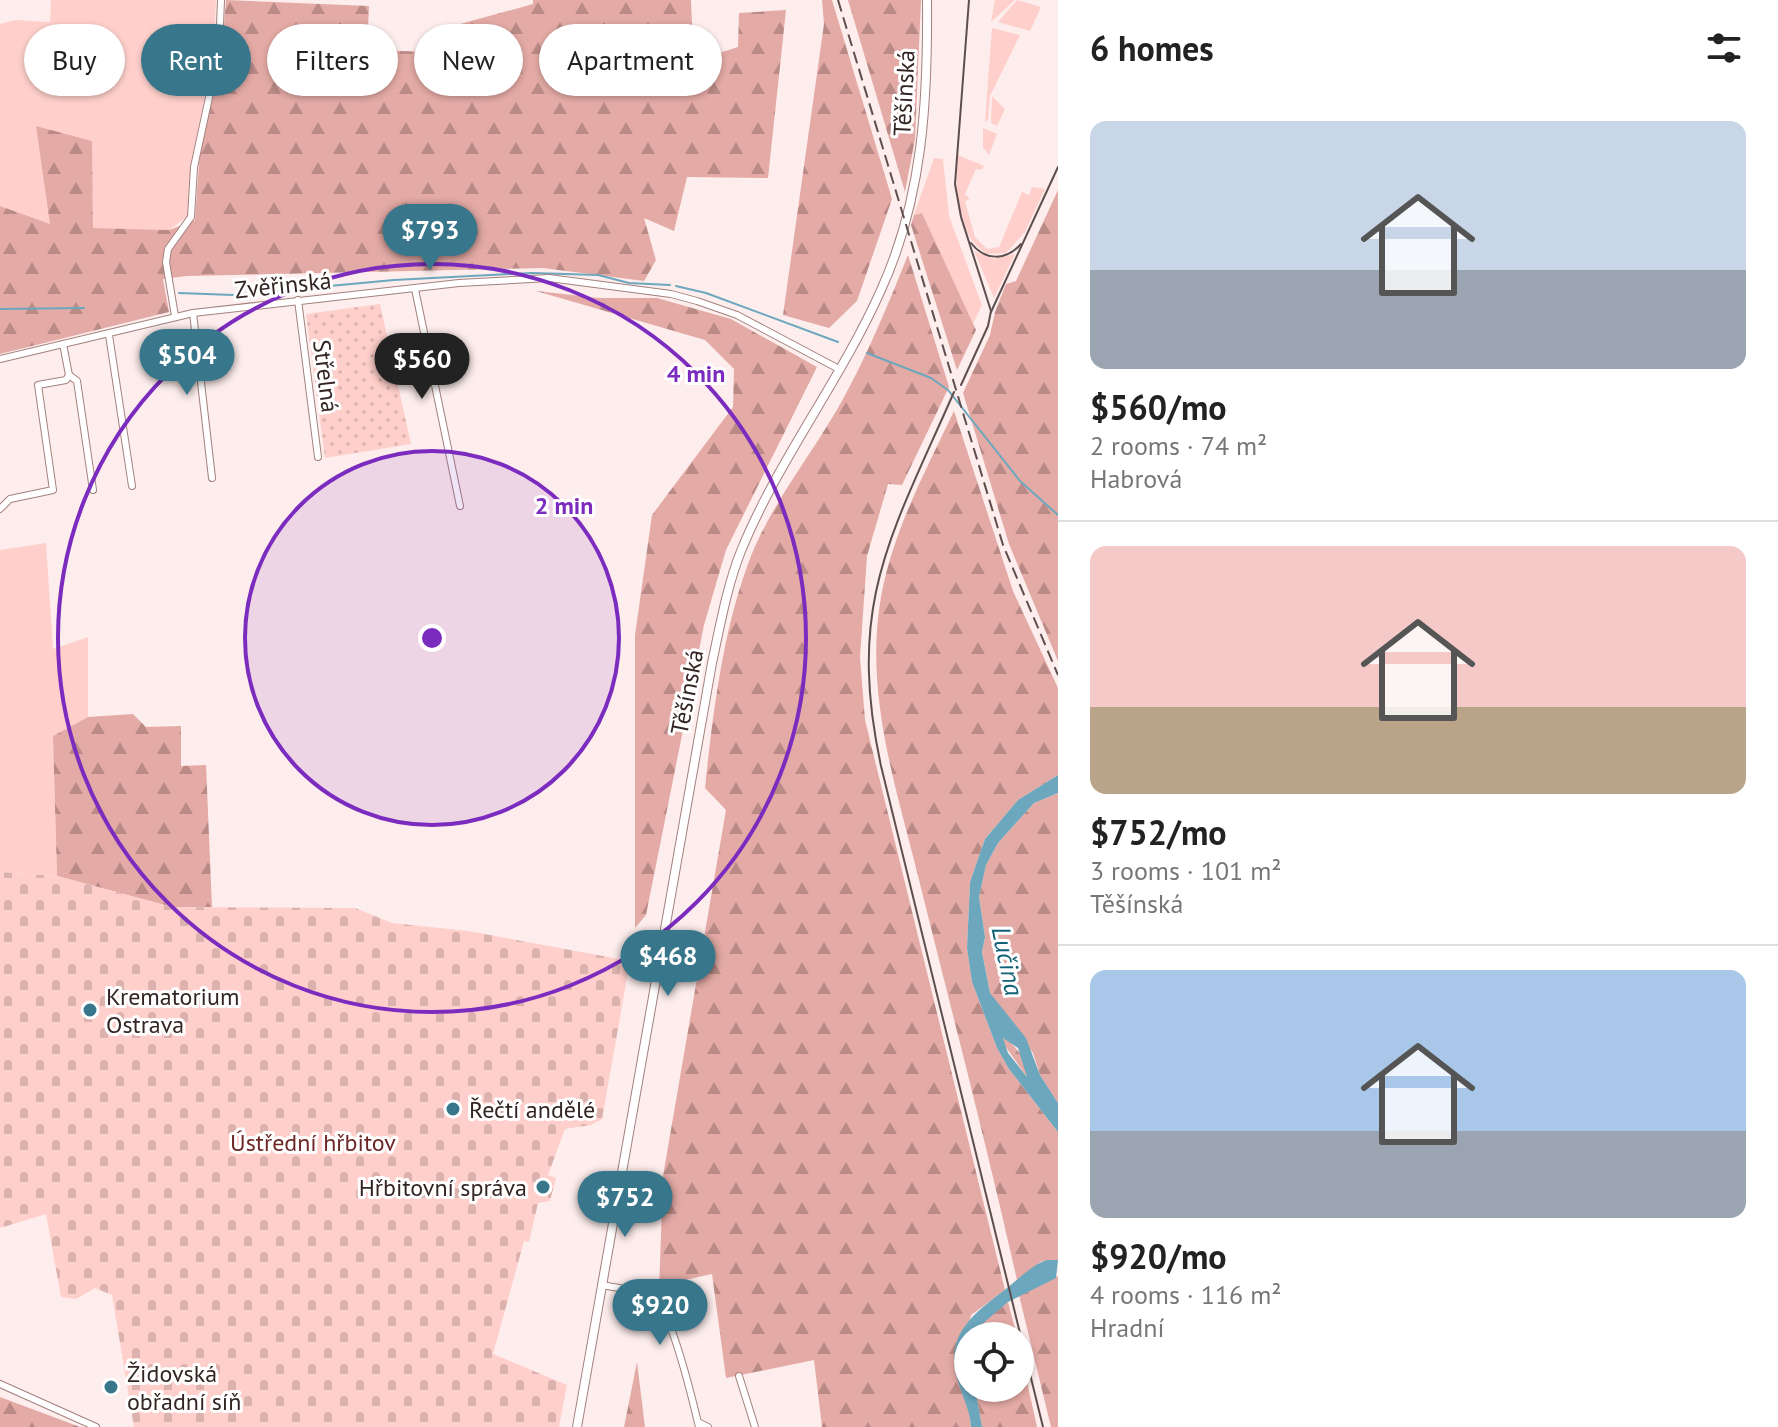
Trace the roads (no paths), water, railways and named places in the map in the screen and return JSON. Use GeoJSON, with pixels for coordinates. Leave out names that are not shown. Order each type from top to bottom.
{"type":"FeatureCollection","features":[{"type":"Feature","properties":{"kind":"main road","name":"Těšínská"},"geometry":{"type":"LineString","coordinates":[[577,1427],[712,663],[726,604],[740,553],[769,492],[881,291],[911,205],[926,112],[927,0]]}},
{"type":"Feature","properties":{"kind":"street"},"geometry":{"type":"LineString","coordinates":[[175,316],[166,262],[168,249],[191,217],[195,194],[194,167],[219,51],[221,0]]}},
{"type":"Feature","properties":{"kind":"street","name":"Zvěřinská"},"geometry":{"type":"LineString","coordinates":[[3,358],[193,313],[298,300],[549,278],[671,294],[737,315],[839,369]]}},
{"type":"Feature","properties":{"kind":"street"},"geometry":{"type":"LineString","coordinates":[[415,289],[460,506]]}},
{"type":"Feature","properties":{"kind":"street","name":"Střelná"},"geometry":{"type":"LineString","coordinates":[[298,300],[318,457]]}},
{"type":"Feature","properties":{"kind":"street"},"geometry":{"type":"LineString","coordinates":[[193,313],[212,478]]}},
{"type":"Feature","properties":{"kind":"street"},"geometry":{"type":"LineString","coordinates":[[109,335],[132,486]]}},
{"type":"Feature","properties":{"kind":"street"},"geometry":{"type":"LineString","coordinates":[[63,344],[69,375],[77,381],[93,490]]}},
{"type":"Feature","properties":{"kind":"street"},"geometry":{"type":"LineString","coordinates":[[0,509],[10,499],[43,495],[53,490],[38,385],[66,380],[69,375]]}},
{"type":"Feature","properties":{"kind":"street"},"geometry":{"type":"LineString","coordinates":[[601,1285],[647,1295],[659,1304],[687,1374],[698,1424],[708,1427]]}},
{"type":"Feature","properties":{"kind":"street"},"geometry":{"type":"LineString","coordinates":[[739,1376],[755,1427]]}},
{"type":"Feature","properties":{"kind":"street"},"geometry":{"type":"LineString","coordinates":[[0,1384],[96,1427]]}},
{"type":"Feature","properties":{"kind":"water"},"geometry":{"type":"Polygon","coordinates":[[[1058,775],[1058,793],[1034,803],[998,843],[986,865],[979,897],[985,937],[982,952],[990,993],[1026,1038],[1040,1075],[1058,1103],[1058,1132],[1009,1069],[997,1048],[972,982],[967,948],[970,882],[985,839],[1018,800],[1058,775]],[[1003,1038],[1008,1053],[1027,1077],[1018,1048],[1003,1038]]]}},
{"type":"Feature","properties":{"kind":"water"},"geometry":{"type":"Polygon","coordinates":[[[1058,1260],[1056,1278],[1008,1302],[984,1322],[968,1322],[979,1310],[1042,1262],[1058,1260]]]}},
{"type":"Feature","properties":{"kind":"water"},"geometry":{"type":"Polygon","coordinates":[[[965,1402],[978,1402],[982,1427],[971,1427],[965,1402]]]}},
{"type":"Feature","properties":{"kind":"waterway"},"geometry":{"type":"LineString","coordinates":[[179,293],[233,295],[394,280],[532,273],[598,275],[629,283],[670,285]]}},
{"type":"Feature","properties":{"kind":"waterway"},"geometry":{"type":"LineString","coordinates":[[676,286],[706,293],[838,342]]}},
{"type":"Feature","properties":{"kind":"waterway"},"geometry":{"type":"LineString","coordinates":[[0,309],[84,308]]}},
{"type":"Feature","properties":{"kind":"waterway"},"geometry":{"type":"LineString","coordinates":[[867,353],[931,378],[948,390],[1020,481],[1058,515]]}},
{"type":"Feature","properties":{"kind":"tram line"},"geometry":{"type":"LineString","coordinates":[[961,385],[988,326],[991,311],[961,217],[955,184],[969,0]]}},
{"type":"Feature","properties":{"kind":"tram line"},"geometry":{"type":"LineString","coordinates":[[991,312],[1058,167]]}},
{"type":"Feature","properties":{"kind":"tram line"},"geometry":{"type":"LineString","coordinates":[[971,243],[983,253],[996,257],[1009,254],[1021,244]]}},
{"type":"Feature","properties":{"kind":"tram line"},"geometry":{"type":"LineString","coordinates":[[954,392],[911,488],[881,572],[872,614],[869,659],[872,709],[881,766],[1043,1427]]}},
{"type":"Feature","properties":{"kind":"railway"},"geometry":{"type":"LineString","coordinates":[[838,0],[1003,545],[1058,675]]}},
{"type":"Feature","properties":{"kind":"place","name":"Krematorium Ostrava"},"geometry":{"type":"Point","coordinates":[90,1010]}},
{"type":"Feature","properties":{"kind":"place","name":"Řečtí andělé"},"geometry":{"type":"Point","coordinates":[453,1109]}},
{"type":"Feature","properties":{"kind":"place","name":"Hřbitovní správa"},"geometry":{"type":"Point","coordinates":[543,1187]}},
{"type":"Feature","properties":{"kind":"place","name":"Židovská obřadní síň"},"geometry":{"type":"Point","coordinates":[111,1387]}},
{"type":"Feature","properties":{"kind":"water label","name":"Lučina"},"geometry":{"type":"Point","coordinates":[1008,961]}},
{"type":"Feature","properties":{"kind":"park label","name":"Ústřední hřbitov"},"geometry":{"type":"Point","coordinates":[313,1142]}}]}
